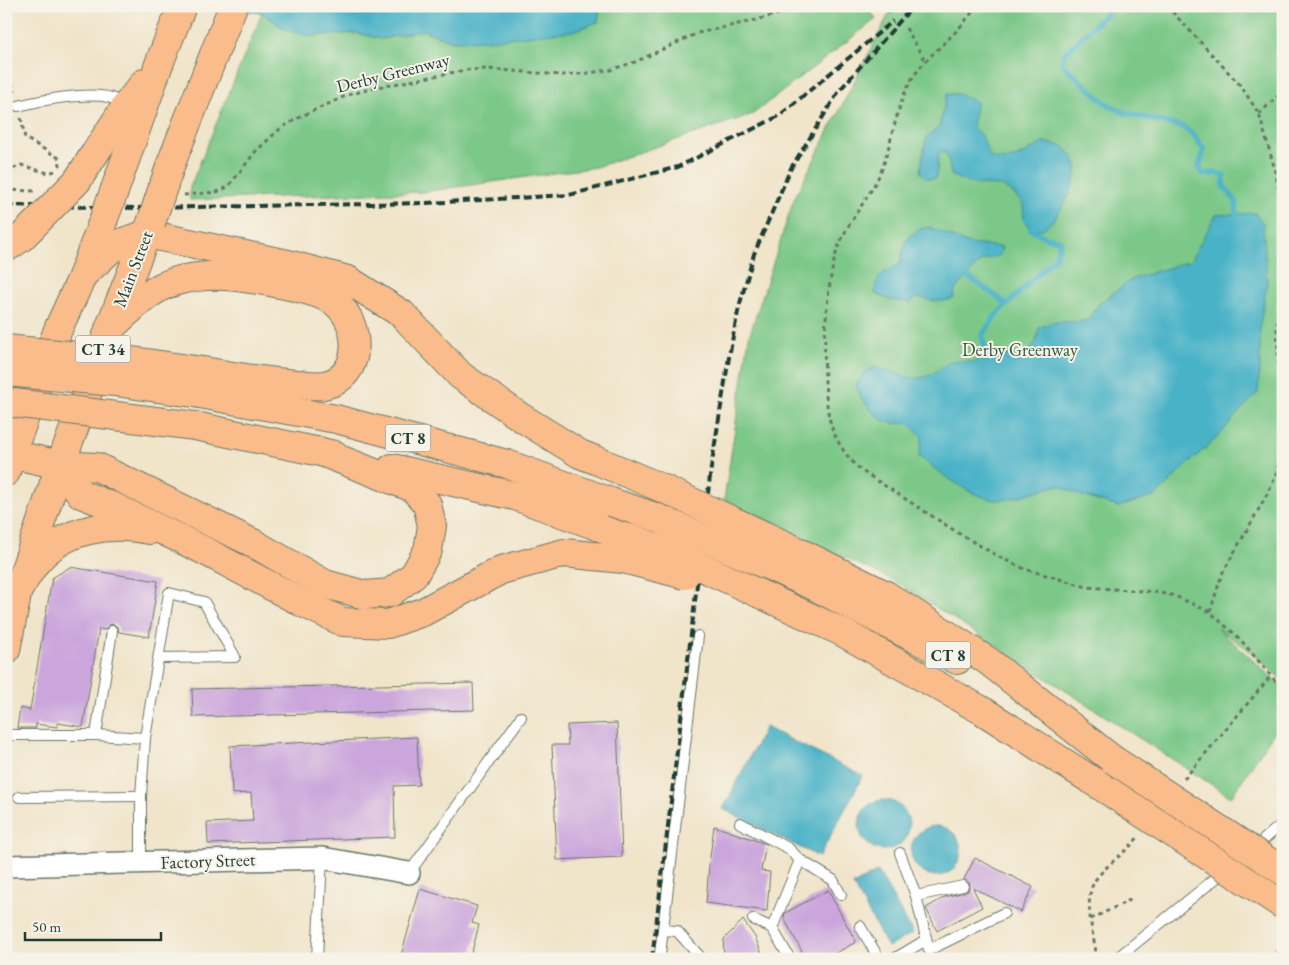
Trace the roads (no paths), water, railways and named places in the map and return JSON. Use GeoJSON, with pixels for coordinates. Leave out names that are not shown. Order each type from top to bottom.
{"type":"FeatureCollection","features":[{"type":"Feature","properties":{"kind":"main road","name":"CT 34"},"geometry":{"type":"LineString","coordinates":[[8,460],[59,327],[82,277],[178,15]]}},
{"type":"Feature","properties":{"kind":"main road","name":"Main Street"},"geometry":{"type":"LineString","coordinates":[[6,650],[18,590],[60,465],[149,228],[172,191],[229,17]]}},
{"type":"Feature","properties":{"kind":"main road"},"geometry":{"type":"LineString","coordinates":[[6,248],[21,238],[77,181],[126,106],[159,64]]}},
{"type":"Feature","properties":{"kind":"main road"},"geometry":{"type":"LineString","coordinates":[[82,277],[110,250],[149,228],[348,280],[402,314],[461,376],[530,423],[580,454],[664,489],[781,557],[886,596],[988,661],[1112,759],[1283,871]]}},
{"type":"Feature","properties":{"kind":"main road"},"geometry":{"type":"LineString","coordinates":[[6,349],[140,362],[202,382],[275,382],[324,385],[336,380],[344,373],[351,362],[355,349],[351,321],[334,302],[295,288],[267,282],[208,276],[185,279],[163,286],[145,298],[110,329]]}},
{"type":"Feature","properties":{"kind":"main road","name":"CT 8"},"geometry":{"type":"LineString","coordinates":[[6,372],[115,382],[202,382],[507,464],[658,518],[781,557]]}},
{"type":"Feature","properties":{"kind":"main road","name":"CT 8"},"geometry":{"type":"LineString","coordinates":[[6,402],[195,426],[319,451],[515,496],[626,548],[762,595],[842,632],[983,711],[1283,906]]}},
{"type":"Feature","properties":{"kind":"main road"},"geometry":{"type":"LineString","coordinates":[[8,460],[97,467],[253,543],[325,584],[365,594],[390,593],[414,575],[428,550],[432,526],[427,504],[413,488],[319,451]]}},
{"type":"Feature","properties":{"kind":"main road"},"geometry":{"type":"LineString","coordinates":[[60,465],[81,494],[114,506],[343,622],[388,624],[424,612],[501,570],[564,553],[626,548]]}},
{"type":"Feature","properties":{"kind":"main road"},"geometry":{"type":"LineString","coordinates":[[18,590],[37,562],[52,546],[69,536],[85,530],[109,527],[130,528],[174,536]]}},
{"type":"Feature","properties":{"kind":"street","name":"Factory Street"},"geometry":{"type":"LineString","coordinates":[[6,866],[322,858],[409,873]]}},
{"type":"Feature","properties":{"kind":"lane"},"geometry":{"type":"LineString","coordinates":[[18,106],[41,100],[98,96],[116,100],[126,106]]}},
{"type":"Feature","properties":{"kind":"lane"},"geometry":{"type":"LineString","coordinates":[[141,863],[141,796],[144,738],[169,593],[204,602],[235,657],[158,658]]}},
{"type":"Feature","properties":{"kind":"lane"},"geometry":{"type":"LineString","coordinates":[[96,735],[112,631]]}},
{"type":"Feature","properties":{"kind":"lane"},"geometry":{"type":"LineString","coordinates":[[660,954],[698,636]]}},
{"type":"Feature","properties":{"kind":"lane"},"geometry":{"type":"LineString","coordinates":[[409,873],[521,716]]}},
{"type":"Feature","properties":{"kind":"lane"},"geometry":{"type":"LineString","coordinates":[[6,735],[96,735],[144,738]]}},
{"type":"Feature","properties":{"kind":"lane"},"geometry":{"type":"LineString","coordinates":[[19,797],[141,796]]}},
{"type":"Feature","properties":{"kind":"lane"},"geometry":{"type":"LineString","coordinates":[[740,823],[788,848],[800,860],[833,880],[841,895]]}},
{"type":"Feature","properties":{"kind":"lane"},"geometry":{"type":"LineString","coordinates":[[1116,959],[1283,823]]}},
{"type":"Feature","properties":{"kind":"lane"},"geometry":{"type":"LineString","coordinates":[[900,852],[916,896],[929,950],[1004,913]]}},
{"type":"Feature","properties":{"kind":"lane"},"geometry":{"type":"LineString","coordinates":[[317,959],[322,858]]}},
{"type":"Feature","properties":{"kind":"lane"},"geometry":{"type":"LineString","coordinates":[[772,928],[800,860]]}},
{"type":"Feature","properties":{"kind":"lane"},"geometry":{"type":"LineString","coordinates":[[916,896],[963,886]]}},
{"type":"Feature","properties":{"kind":"lane"},"geometry":{"type":"LineString","coordinates":[[753,919],[772,928],[790,959]]}},
{"type":"Feature","properties":{"kind":"lane"},"geometry":{"type":"LineString","coordinates":[[860,926],[879,959]]}},
{"type":"Feature","properties":{"kind":"lane"},"geometry":{"type":"LineString","coordinates":[[663,930],[677,931],[702,959]]}},
{"type":"Feature","properties":{"kind":"lane"},"geometry":{"type":"LineString","coordinates":[[894,959],[926,940]]}},
{"type":"Feature","properties":{"kind":"water"},"geometry":{"type":"Polygon","coordinates":[[[207,6],[600,6],[598,22],[573,31],[488,40],[453,41],[423,30],[382,39],[356,33],[309,36],[285,29],[262,13],[207,6]]]}},
{"type":"Feature","properties":{"kind":"water"},"geometry":{"type":"Polygon","coordinates":[[[947,94],[958,94],[977,102],[972,126],[981,135],[990,157],[998,159],[1012,158],[1044,142],[1063,146],[1071,155],[1075,161],[1076,168],[1072,187],[1063,206],[1046,227],[1031,229],[1024,221],[1023,204],[1014,194],[1002,186],[979,185],[966,182],[951,175],[945,152],[939,154],[935,179],[926,178],[920,172],[926,138],[939,127],[947,94]]]}},
{"type":"Feature","properties":{"kind":"water"},"geometry":{"type":"Polygon","coordinates":[[[1255,213],[1263,223],[1267,283],[1260,325],[1258,393],[1216,439],[1156,496],[1118,507],[1082,496],[1058,485],[997,500],[977,495],[919,457],[922,437],[908,423],[892,423],[880,418],[860,396],[856,384],[864,373],[874,367],[913,378],[921,378],[938,370],[950,361],[973,362],[1007,355],[1018,357],[1028,355],[1036,341],[1039,328],[1053,322],[1087,321],[1100,303],[1132,279],[1190,261],[1216,215],[1255,213]]]}},
{"type":"Feature","properties":{"kind":"water"},"geometry":{"type":"Polygon","coordinates":[[[929,227],[969,244],[1002,247],[1000,255],[981,261],[955,290],[954,298],[948,300],[938,301],[917,298],[913,299],[911,303],[890,300],[875,294],[877,282],[882,274],[900,264],[905,245],[911,235],[916,231],[929,227]]]}},
{"type":"Feature","properties":{"kind":"water"},"geometry":{"type":"Polygon","coordinates":[[[765,727],[863,776],[819,857],[723,809],[765,727]]]}},
{"type":"Feature","properties":{"kind":"water"},"geometry":{"type":"Polygon","coordinates":[[[879,800],[889,800],[902,807],[909,820],[909,830],[902,843],[889,850],[879,850],[870,846],[863,839],[859,830],[859,820],[863,811],[870,804],[879,800]]]}},
{"type":"Feature","properties":{"kind":"water"},"geometry":{"type":"Polygon","coordinates":[[[931,826],[941,826],[954,833],[961,846],[961,856],[954,869],[941,876],[931,876],[922,872],[915,865],[911,856],[911,846],[915,837],[922,830],[931,826]]]}},
{"type":"Feature","properties":{"kind":"water"},"geometry":{"type":"Polygon","coordinates":[[[878,871],[913,933],[888,947],[853,885],[878,871]]]}},
{"type":"Feature","properties":{"kind":"water"},"geometry":{"type":"Polygon","coordinates":[[[1283,940],[1283,959],[1262,959],[1283,940]]]}},
{"type":"Feature","properties":{"kind":"waterway"},"geometry":{"type":"LineString","coordinates":[[1114,6],[1064,54],[1062,64],[1104,102],[1123,112],[1183,127],[1194,136],[1204,149],[1199,167],[1203,174],[1217,173],[1224,176],[1224,187],[1236,201],[1237,220]]}},
{"type":"Feature","properties":{"kind":"waterway"},"geometry":{"type":"LineString","coordinates":[[990,365],[982,336],[996,315],[1055,258],[1061,241],[1045,237],[1031,229]]}},
{"type":"Feature","properties":{"kind":"waterway"},"geometry":{"type":"LineString","coordinates":[[967,276],[1007,304]]}},
{"type":"Feature","properties":{"kind":"railway"},"geometry":{"type":"LineString","coordinates":[[652,959],[711,468],[739,307],[754,254],[791,168],[839,91],[913,6]]}},
{"type":"Feature","properties":{"kind":"railway"},"geometry":{"type":"LineString","coordinates":[[6,205],[138,208],[427,203],[569,195],[678,167],[779,116],[893,21]]}},
{"type":"Feature","properties":{"kind":"park label","name":"Derby Greenway"},"geometry":{"type":"Point","coordinates":[1020,350]}}]}
